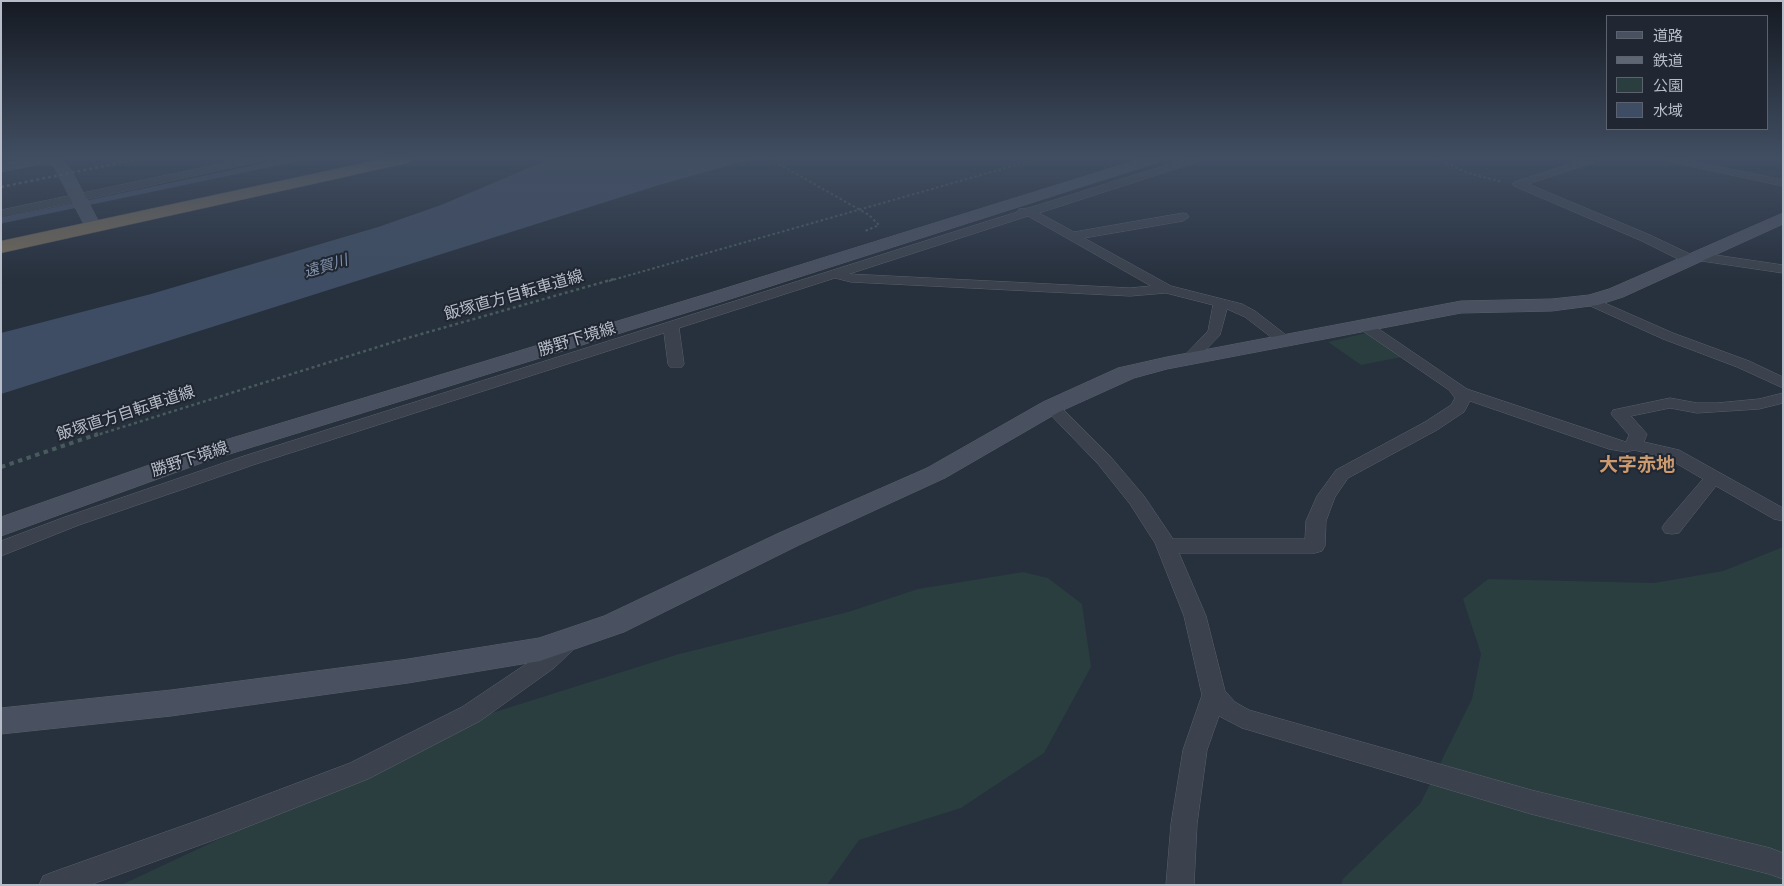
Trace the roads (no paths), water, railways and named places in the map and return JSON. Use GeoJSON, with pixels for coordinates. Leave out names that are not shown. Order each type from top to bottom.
{"type":"FeatureCollection","features":[{"type":"Feature","properties":{"kind":"highway"},"geometry":{"type":"LineString","coordinates":[[1,247],[212,200]]}},
{"type":"Feature","properties":{"kind":"street"},"geometry":{"type":"LineString","coordinates":[[1,214],[62,200]]}},
{"type":"Feature","properties":{"kind":"street"},"geometry":{"type":"LineString","coordinates":[[79,200],[93,226]]}},
{"type":"Feature","properties":{"kind":"street","name":"勝野下境線"},"geometry":{"type":"LineString","coordinates":[[1,527],[115,484],[225,448],[717,297],[1022,200]]}},
{"type":"Feature","properties":{"kind":"street"},"geometry":{"type":"LineString","coordinates":[[944,225],[1034,210],[1049,200]]}},
{"type":"Feature","properties":{"kind":"street"},"geometry":{"type":"LineString","coordinates":[[1,548],[270,454],[1065,200]]}},
{"type":"Feature","properties":{"kind":"street"},"geometry":{"type":"LineString","coordinates":[[1557,200],[1692,258],[1783,269]]}},
{"type":"Feature","properties":{"kind":"street"},"geometry":{"type":"LineString","coordinates":[[1034,210],[1073,236],[1166,290]]}},
{"type":"Feature","properties":{"kind":"street"},"geometry":{"type":"LineString","coordinates":[[1073,236],[1183,216]]}},
{"type":"Feature","properties":{"kind":"street"},"geometry":{"type":"LineString","coordinates":[[1,721],[171,703],[408,671],[540,649],[614,624],[789,539],[936,473],[1051,407],[1126,373],[1189,359],[1286,342],[1461,307],[1502,304],[1552,305],[1591,301],[1616,293],[1783,218]]}},
{"type":"Feature","properties":{"kind":"street"},"geometry":{"type":"LineString","coordinates":[[832,274],[869,255],[881,245]]}},
{"type":"Feature","properties":{"kind":"street"},"geometry":{"type":"LineString","coordinates":[[832,274],[851,278],[1130,292],[1166,290],[1237,307],[1250,314],[1286,342]]}},
{"type":"Feature","properties":{"kind":"street"},"geometry":{"type":"LineString","coordinates":[[628,340],[684,315],[717,297]]}},
{"type":"Feature","properties":{"kind":"street"},"geometry":{"type":"LineString","coordinates":[[1591,301],[1668,336],[1743,364],[1783,383]]}},
{"type":"Feature","properties":{"kind":"street"},"geometry":{"type":"LineString","coordinates":[[1189,359],[1215,332],[1221,303]]}},
{"type":"Feature","properties":{"kind":"street"},"geometry":{"type":"LineString","coordinates":[[671,326],[676,364]]}},
{"type":"Feature","properties":{"kind":"street"},"geometry":{"type":"LineString","coordinates":[[1365,326],[1461,392],[1615,445],[1634,445],[1673,454],[1781,515]]}},
{"type":"Feature","properties":{"kind":"street"},"geometry":{"type":"LineString","coordinates":[[1166,546],[1315,546],[1316,521],[1326,496],[1342,474],[1431,426],[1458,408],[1463,398],[1461,392]]}},
{"type":"Feature","properties":{"kind":"street"},"geometry":{"type":"LineString","coordinates":[[270,454],[294,442],[365,415],[394,396]]}},
{"type":"Feature","properties":{"kind":"street"},"geometry":{"type":"LineString","coordinates":[[1634,445],[1638,434],[1619,414],[1670,403],[1697,408],[1717,408],[1759,404],[1783,398]]}},
{"type":"Feature","properties":{"kind":"street"},"geometry":{"type":"LineString","coordinates":[[1051,407],[1104,460],[1137,500],[1166,546],[1194,616],[1214,695],[1227,709],[1242,718],[1531,802],[1770,861],[1783,866]]}},
{"type":"Feature","properties":{"kind":"street"},"geometry":{"type":"LineString","coordinates":[[53,529],[80,513],[191,469],[225,448]]}},
{"type":"Feature","properties":{"kind":"street"},"geometry":{"type":"LineString","coordinates":[[1672,528],[1714,477]]}},
{"type":"Feature","properties":{"kind":"street"},"geometry":{"type":"LineString","coordinates":[[53,885],[204,831],[359,771],[471,714],[546,662],[571,638]]}},
{"type":"Feature","properties":{"kind":"street"},"geometry":{"type":"LineString","coordinates":[[1180,885],[1184,824],[1195,750],[1214,695]]}},
{"type":"Feature","properties":{"kind":"water","name":"遠賀川"},"geometry":{"type":"Polygon","coordinates":[[[452,200],[611,200],[1,394],[1,333],[151,294],[378,227],[452,200]]]}},
{"type":"Feature","properties":{"kind":"waterway"},"geometry":{"type":"LineString","coordinates":[[1,221],[99,200]]}},
{"type":"Feature","properties":{"kind":"district","name":"大字赤地"},"geometry":{"type":"Point","coordinates":[1637,466]}}]}
